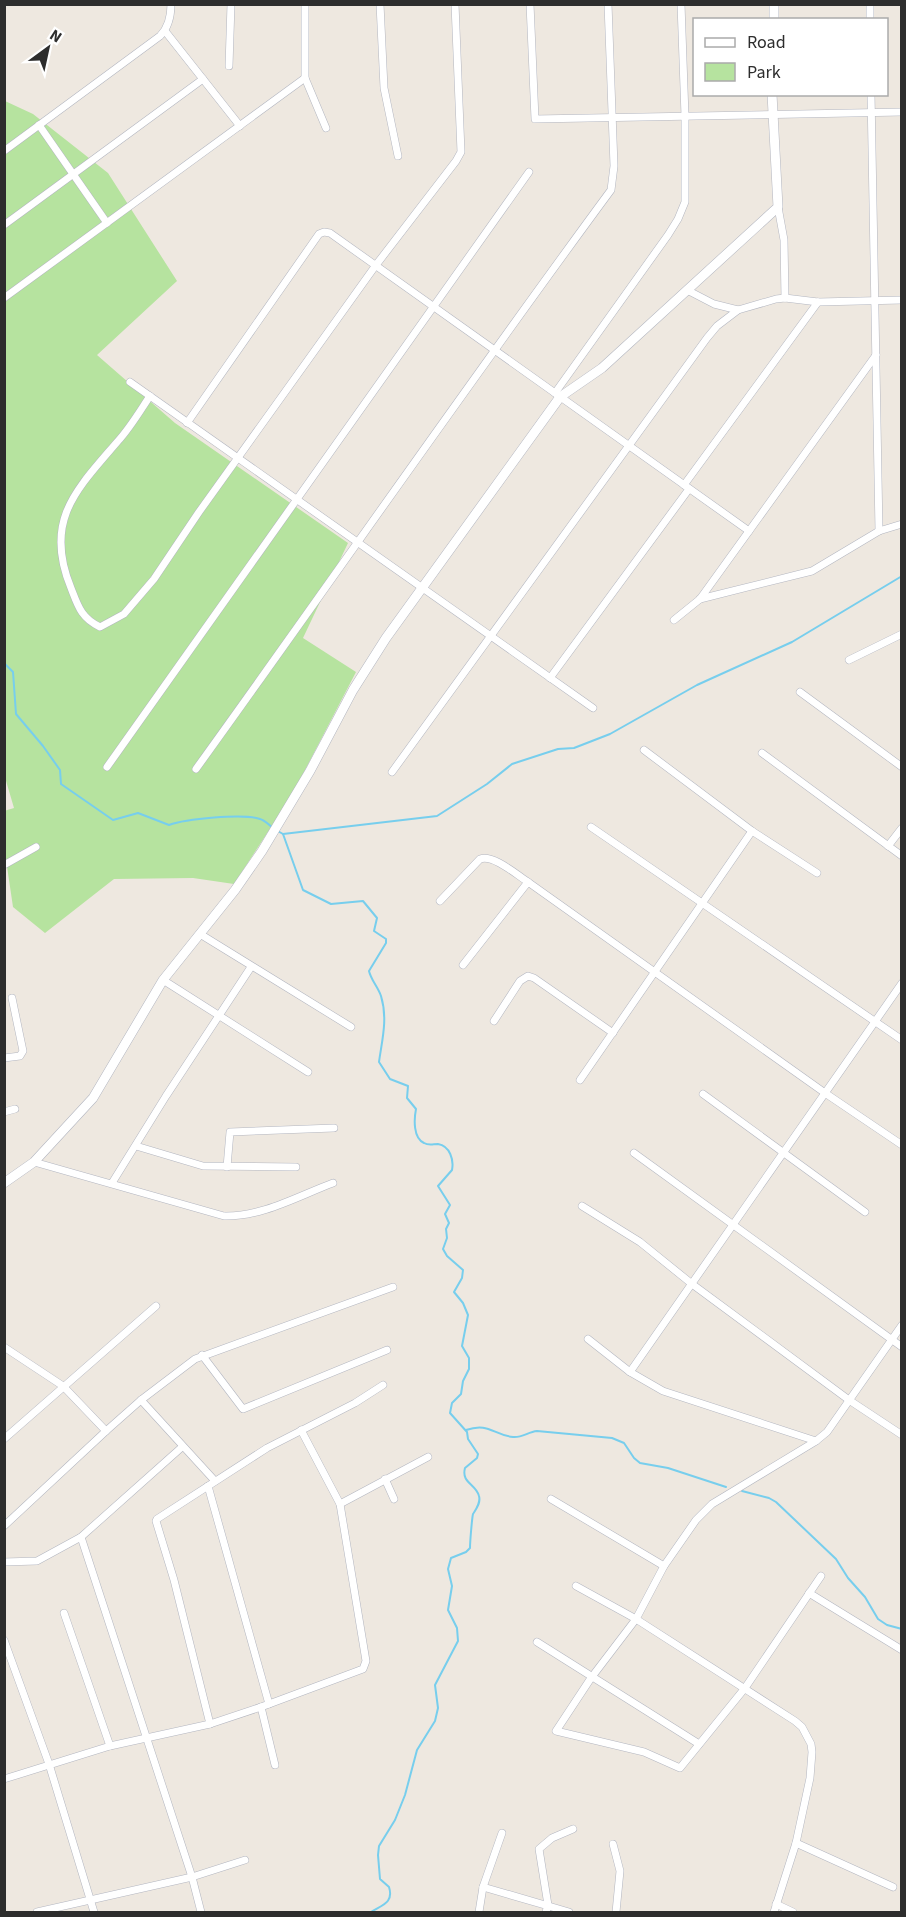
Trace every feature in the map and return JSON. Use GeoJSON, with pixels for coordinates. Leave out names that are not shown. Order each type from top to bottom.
{"type":"FeatureCollection","features":[{"type":"Feature","properties":{"kind":"street"},"geometry":{"type":"LineString","coordinates":[[4,151],[165,31],[171,14],[171,4]]}},
{"type":"Feature","properties":{"kind":"street"},"geometry":{"type":"LineString","coordinates":[[229,66],[231,4]]}},
{"type":"Feature","properties":{"kind":"street"},"geometry":{"type":"LineString","coordinates":[[305,4],[305,78],[326,128]]}},
{"type":"Feature","properties":{"kind":"street"},"geometry":{"type":"LineString","coordinates":[[380,4],[384,88],[398,156]]}},
{"type":"Feature","properties":{"kind":"street"},"geometry":{"type":"LineString","coordinates":[[150,396],[120,440],[78,489],[63,521],[62,546],[66,576],[80,609],[88,621],[100,627],[124,614],[135,604],[375,265],[456,161],[460,152],[455,4]]}},
{"type":"Feature","properties":{"kind":"street"},"geometry":{"type":"LineString","coordinates":[[530,4],[535,119],[902,112]]}},
{"type":"Feature","properties":{"kind":"street"},"geometry":{"type":"LineString","coordinates":[[196,769],[359,543],[493,349],[611,190],[614,172],[608,4]]}},
{"type":"Feature","properties":{"kind":"street"},"geometry":{"type":"LineString","coordinates":[[4,1183],[34,1162],[93,1098],[163,980],[235,890],[262,850],[310,771],[352,690],[678,219],[685,202],[681,4]]}},
{"type":"Feature","properties":{"kind":"street"},"geometry":{"type":"LineString","coordinates":[[165,31],[240,126]]}},
{"type":"Feature","properties":{"kind":"street"},"geometry":{"type":"LineString","coordinates":[[4,298],[305,78]]}},
{"type":"Feature","properties":{"kind":"street"},"geometry":{"type":"LineString","coordinates":[[4,225],[203,79]]}},
{"type":"Feature","properties":{"kind":"street"},"geometry":{"type":"LineString","coordinates":[[772,96],[785,298]]}},
{"type":"Feature","properties":{"kind":"street"},"geometry":{"type":"LineString","coordinates":[[871,96],[879,531]]}},
{"type":"Feature","properties":{"kind":"street"},"geometry":{"type":"LineString","coordinates":[[39,125],[107,223]]}},
{"type":"Feature","properties":{"kind":"street"},"geometry":{"type":"LineString","coordinates":[[107,767],[529,172]]}},
{"type":"Feature","properties":{"kind":"street"},"geometry":{"type":"LineString","coordinates":[[557,395],[602,368],[778,207]]}},
{"type":"Feature","properties":{"kind":"street"},"geometry":{"type":"LineString","coordinates":[[187,423],[319,234],[330,233],[749,531]]}},
{"type":"Feature","properties":{"kind":"street"},"geometry":{"type":"LineString","coordinates":[[687,290],[714,304],[738,310]]}},
{"type":"Feature","properties":{"kind":"street"},"geometry":{"type":"LineString","coordinates":[[392,772],[627,445],[706,338],[722,322],[738,310],[776,299],[818,302],[902,300]]}},
{"type":"Feature","properties":{"kind":"street"},"geometry":{"type":"LineString","coordinates":[[550,678],[818,302]]}},
{"type":"Feature","properties":{"kind":"street"},"geometry":{"type":"LineString","coordinates":[[674,620],[700,599],[876,355]]}},
{"type":"Feature","properties":{"kind":"street"},"geometry":{"type":"LineString","coordinates":[[130,382],[593,708]]}},
{"type":"Feature","properties":{"kind":"street"},"geometry":{"type":"LineString","coordinates":[[700,599],[812,571],[879,531],[902,524]]}},
{"type":"Feature","properties":{"kind":"street"},"geometry":{"type":"LineString","coordinates":[[849,660],[902,634]]}},
{"type":"Feature","properties":{"kind":"street"},"geometry":{"type":"LineString","coordinates":[[800,692],[902,768]]}},
{"type":"Feature","properties":{"kind":"street"},"geometry":{"type":"LineString","coordinates":[[644,750],[752,831],[817,873]]}},
{"type":"Feature","properties":{"kind":"street"},"geometry":{"type":"LineString","coordinates":[[762,753],[902,856]]}},
{"type":"Feature","properties":{"kind":"street"},"geometry":{"type":"LineString","coordinates":[[591,826],[902,1040]]}},
{"type":"Feature","properties":{"kind":"street"},"geometry":{"type":"LineString","coordinates":[[888,846],[902,828]]}},
{"type":"Feature","properties":{"kind":"street"},"geometry":{"type":"LineString","coordinates":[[580,1080],[752,831]]}},
{"type":"Feature","properties":{"kind":"street"},"geometry":{"type":"LineString","coordinates":[[4,865],[36,847]]}},
{"type":"Feature","properties":{"kind":"street"},"geometry":{"type":"LineString","coordinates":[[440,901],[480,859],[484,857],[493,860],[528,882],[902,1145]]}},
{"type":"Feature","properties":{"kind":"street"},"geometry":{"type":"LineString","coordinates":[[463,964],[528,882]]}},
{"type":"Feature","properties":{"kind":"street"},"geometry":{"type":"LineString","coordinates":[[200,934],[351,1027]]}},
{"type":"Feature","properties":{"kind":"street"},"geometry":{"type":"LineString","coordinates":[[112,1183],[251,967]]}},
{"type":"Feature","properties":{"kind":"street"},"geometry":{"type":"LineString","coordinates":[[494,1021],[520,981],[528,976],[613,1033]]}},
{"type":"Feature","properties":{"kind":"street"},"geometry":{"type":"LineString","coordinates":[[163,980],[308,1072]]}},
{"type":"Feature","properties":{"kind":"street"},"geometry":{"type":"LineString","coordinates":[[630,1372],[902,983]]}},
{"type":"Feature","properties":{"kind":"street"},"geometry":{"type":"LineString","coordinates":[[4,1058],[20,1056],[23,1051],[12,998]]}},
{"type":"Feature","properties":{"kind":"street"},"geometry":{"type":"LineString","coordinates":[[703,1094],[865,1212]]}},
{"type":"Feature","properties":{"kind":"street"},"geometry":{"type":"LineString","coordinates":[[4,1112],[15,1109]]}},
{"type":"Feature","properties":{"kind":"street"},"geometry":{"type":"LineString","coordinates":[[227,1167],[230,1132],[334,1128]]}},
{"type":"Feature","properties":{"kind":"street"},"geometry":{"type":"LineString","coordinates":[[136,1146],[186,1163],[203,1166],[296,1167]]}},
{"type":"Feature","properties":{"kind":"street"},"geometry":{"type":"LineString","coordinates":[[634,1153],[902,1347]]}},
{"type":"Feature","properties":{"kind":"street"},"geometry":{"type":"LineString","coordinates":[[34,1162],[214,1213],[236,1216],[270,1208],[333,1183]]}},
{"type":"Feature","properties":{"kind":"street"},"geometry":{"type":"LineString","coordinates":[[582,1206],[624,1230],[692,1284],[849,1400],[902,1435]]}},
{"type":"Feature","properties":{"kind":"street"},"geometry":{"type":"LineString","coordinates":[[4,1526],[106,1431],[188,1363],[202,1355],[393,1287]]}},
{"type":"Feature","properties":{"kind":"street"},"geometry":{"type":"LineString","coordinates":[[4,1439],[156,1306]]}},
{"type":"Feature","properties":{"kind":"street"},"geometry":{"type":"LineString","coordinates":[[821,1576],[745,1688],[680,1768],[644,1752],[556,1731],[591,1678],[636,1619],[664,1566],[696,1520],[712,1504],[827,1432],[902,1324]]}},
{"type":"Feature","properties":{"kind":"street"},"geometry":{"type":"LineString","coordinates":[[588,1339],[630,1372],[669,1393],[816,1441]]}},
{"type":"Feature","properties":{"kind":"street"},"geometry":{"type":"LineString","coordinates":[[4,1347],[63,1386],[106,1431]]}},
{"type":"Feature","properties":{"kind":"street"},"geometry":{"type":"LineString","coordinates":[[202,1355],[243,1409],[387,1350]]}},
{"type":"Feature","properties":{"kind":"street"},"geometry":{"type":"LineString","coordinates":[[210,1724],[174,1580],[156,1521],[159,1516],[267,1448],[355,1403],[383,1385]]}},
{"type":"Feature","properties":{"kind":"street"},"geometry":{"type":"LineString","coordinates":[[141,1400],[215,1481]]}},
{"type":"Feature","properties":{"kind":"street"},"geometry":{"type":"LineString","coordinates":[[4,1779],[110,1746],[210,1724],[261,1707],[366,1666],[340,1504],[301,1430]]}},
{"type":"Feature","properties":{"kind":"street"},"geometry":{"type":"LineString","coordinates":[[4,1562],[37,1561],[81,1537],[182,1447]]}},
{"type":"Feature","properties":{"kind":"street"},"geometry":{"type":"LineString","coordinates":[[340,1504],[428,1457]]}},
{"type":"Feature","properties":{"kind":"street"},"geometry":{"type":"LineString","coordinates":[[385,1479],[394,1499]]}},
{"type":"Feature","properties":{"kind":"street"},"geometry":{"type":"LineString","coordinates":[[208,1486],[269,1704]]}},
{"type":"Feature","properties":{"kind":"street"},"geometry":{"type":"LineString","coordinates":[[551,1499],[664,1566]]}},
{"type":"Feature","properties":{"kind":"street"},"geometry":{"type":"LineString","coordinates":[[81,1537],[192,1877],[201,1912]]}},
{"type":"Feature","properties":{"kind":"street"},"geometry":{"type":"LineString","coordinates":[[576,1586],[636,1619],[802,1727],[811,1744],[810,1778],[796,1843],[774,1912]]}},
{"type":"Feature","properties":{"kind":"street"},"geometry":{"type":"LineString","coordinates":[[809,1593],[902,1650]]}},
{"type":"Feature","properties":{"kind":"street"},"geometry":{"type":"LineString","coordinates":[[64,1613],[110,1746]]}},
{"type":"Feature","properties":{"kind":"street"},"geometry":{"type":"LineString","coordinates":[[4,1640],[49,1764],[94,1912]]}},
{"type":"Feature","properties":{"kind":"street"},"geometry":{"type":"LineString","coordinates":[[537,1642],[699,1744]]}},
{"type":"Feature","properties":{"kind":"street"},"geometry":{"type":"LineString","coordinates":[[261,1707],[275,1765]]}},
{"type":"Feature","properties":{"kind":"street"},"geometry":{"type":"LineString","coordinates":[[547,1909],[539,1849],[552,1838],[573,1829]]}},
{"type":"Feature","properties":{"kind":"street"},"geometry":{"type":"LineString","coordinates":[[478,1912],[483,1887],[502,1833]]}},
{"type":"Feature","properties":{"kind":"street"},"geometry":{"type":"LineString","coordinates":[[796,1843],[893,1887]]}},
{"type":"Feature","properties":{"kind":"street"},"geometry":{"type":"LineString","coordinates":[[613,1844],[620,1870],[616,1912]]}},
{"type":"Feature","properties":{"kind":"street"},"geometry":{"type":"LineString","coordinates":[[37,1912],[192,1877],[245,1860]]}},
{"type":"Feature","properties":{"kind":"street"},"geometry":{"type":"LineString","coordinates":[[483,1887],[547,1909],[569,1912]]}},
{"type":"Feature","properties":{"kind":"street"},"geometry":{"type":"LineString","coordinates":[[776,1904],[793,1912]]}},
{"type":"Feature","properties":{"kind":"green space"},"geometry":{"type":"Polygon","coordinates":[[[5,101],[33,114],[108,173],[177,281],[97,355],[175,423],[348,543],[303,638],[356,672],[292,795],[234,884],[193,878],[114,879],[45,933],[13,907],[5,853],[4,811],[14,808],[4,774],[5,101]]]}},
{"type":"Feature","properties":{"kind":"waterway"},"geometry":{"type":"LineString","coordinates":[[283,834],[437,816],[487,784],[512,764],[558,749],[574,748],[610,734],[697,685],[792,642],[902,576]]}},
{"type":"Feature","properties":{"kind":"waterway"},"geometry":{"type":"LineString","coordinates":[[4,663],[13,672],[16,714],[60,770],[61,784],[113,820],[138,813],[169,825],[200,819],[252,817],[272,827]]}},
{"type":"Feature","properties":{"kind":"waterway"},"geometry":{"type":"LineString","coordinates":[[276,830],[283,834],[303,890],[331,904],[363,901],[377,918],[374,931],[386,939],[386,943],[369,971],[381,996],[384,1013],[379,1062],[390,1079],[408,1086],[407,1098],[416,1109],[415,1128],[420,1141],[442,1145],[450,1154],[452,1170],[438,1186],[450,1205],[445,1214],[449,1223],[443,1249],[447,1256],[463,1270],[462,1278],[454,1292],[463,1303],[468,1315],[462,1346],[469,1358],[469,1369],[463,1381],[461,1394],[452,1403],[450,1413],[467,1432],[468,1439],[478,1454],[477,1458],[465,1468],[464,1473],[479,1499],[473,1514],[470,1548],[451,1558],[448,1569],[452,1586],[448,1610],[457,1628],[458,1641],[435,1685],[438,1708],[435,1721],[417,1750],[405,1795],[395,1820],[379,1846],[380,1879],[389,1887],[390,1897],[386,1903],[371,1912]]}},
{"type":"Feature","properties":{"kind":"waterway"},"geometry":{"type":"LineString","coordinates":[[466,1430],[480,1427],[513,1437],[537,1431],[612,1438],[624,1443],[640,1463],[668,1468],[726,1487]]}},
{"type":"Feature","properties":{"kind":"waterway"},"geometry":{"type":"LineString","coordinates":[[742,1491],[776,1502],[836,1559],[848,1578],[865,1597],[878,1619],[887,1625],[902,1629]]}}]}
